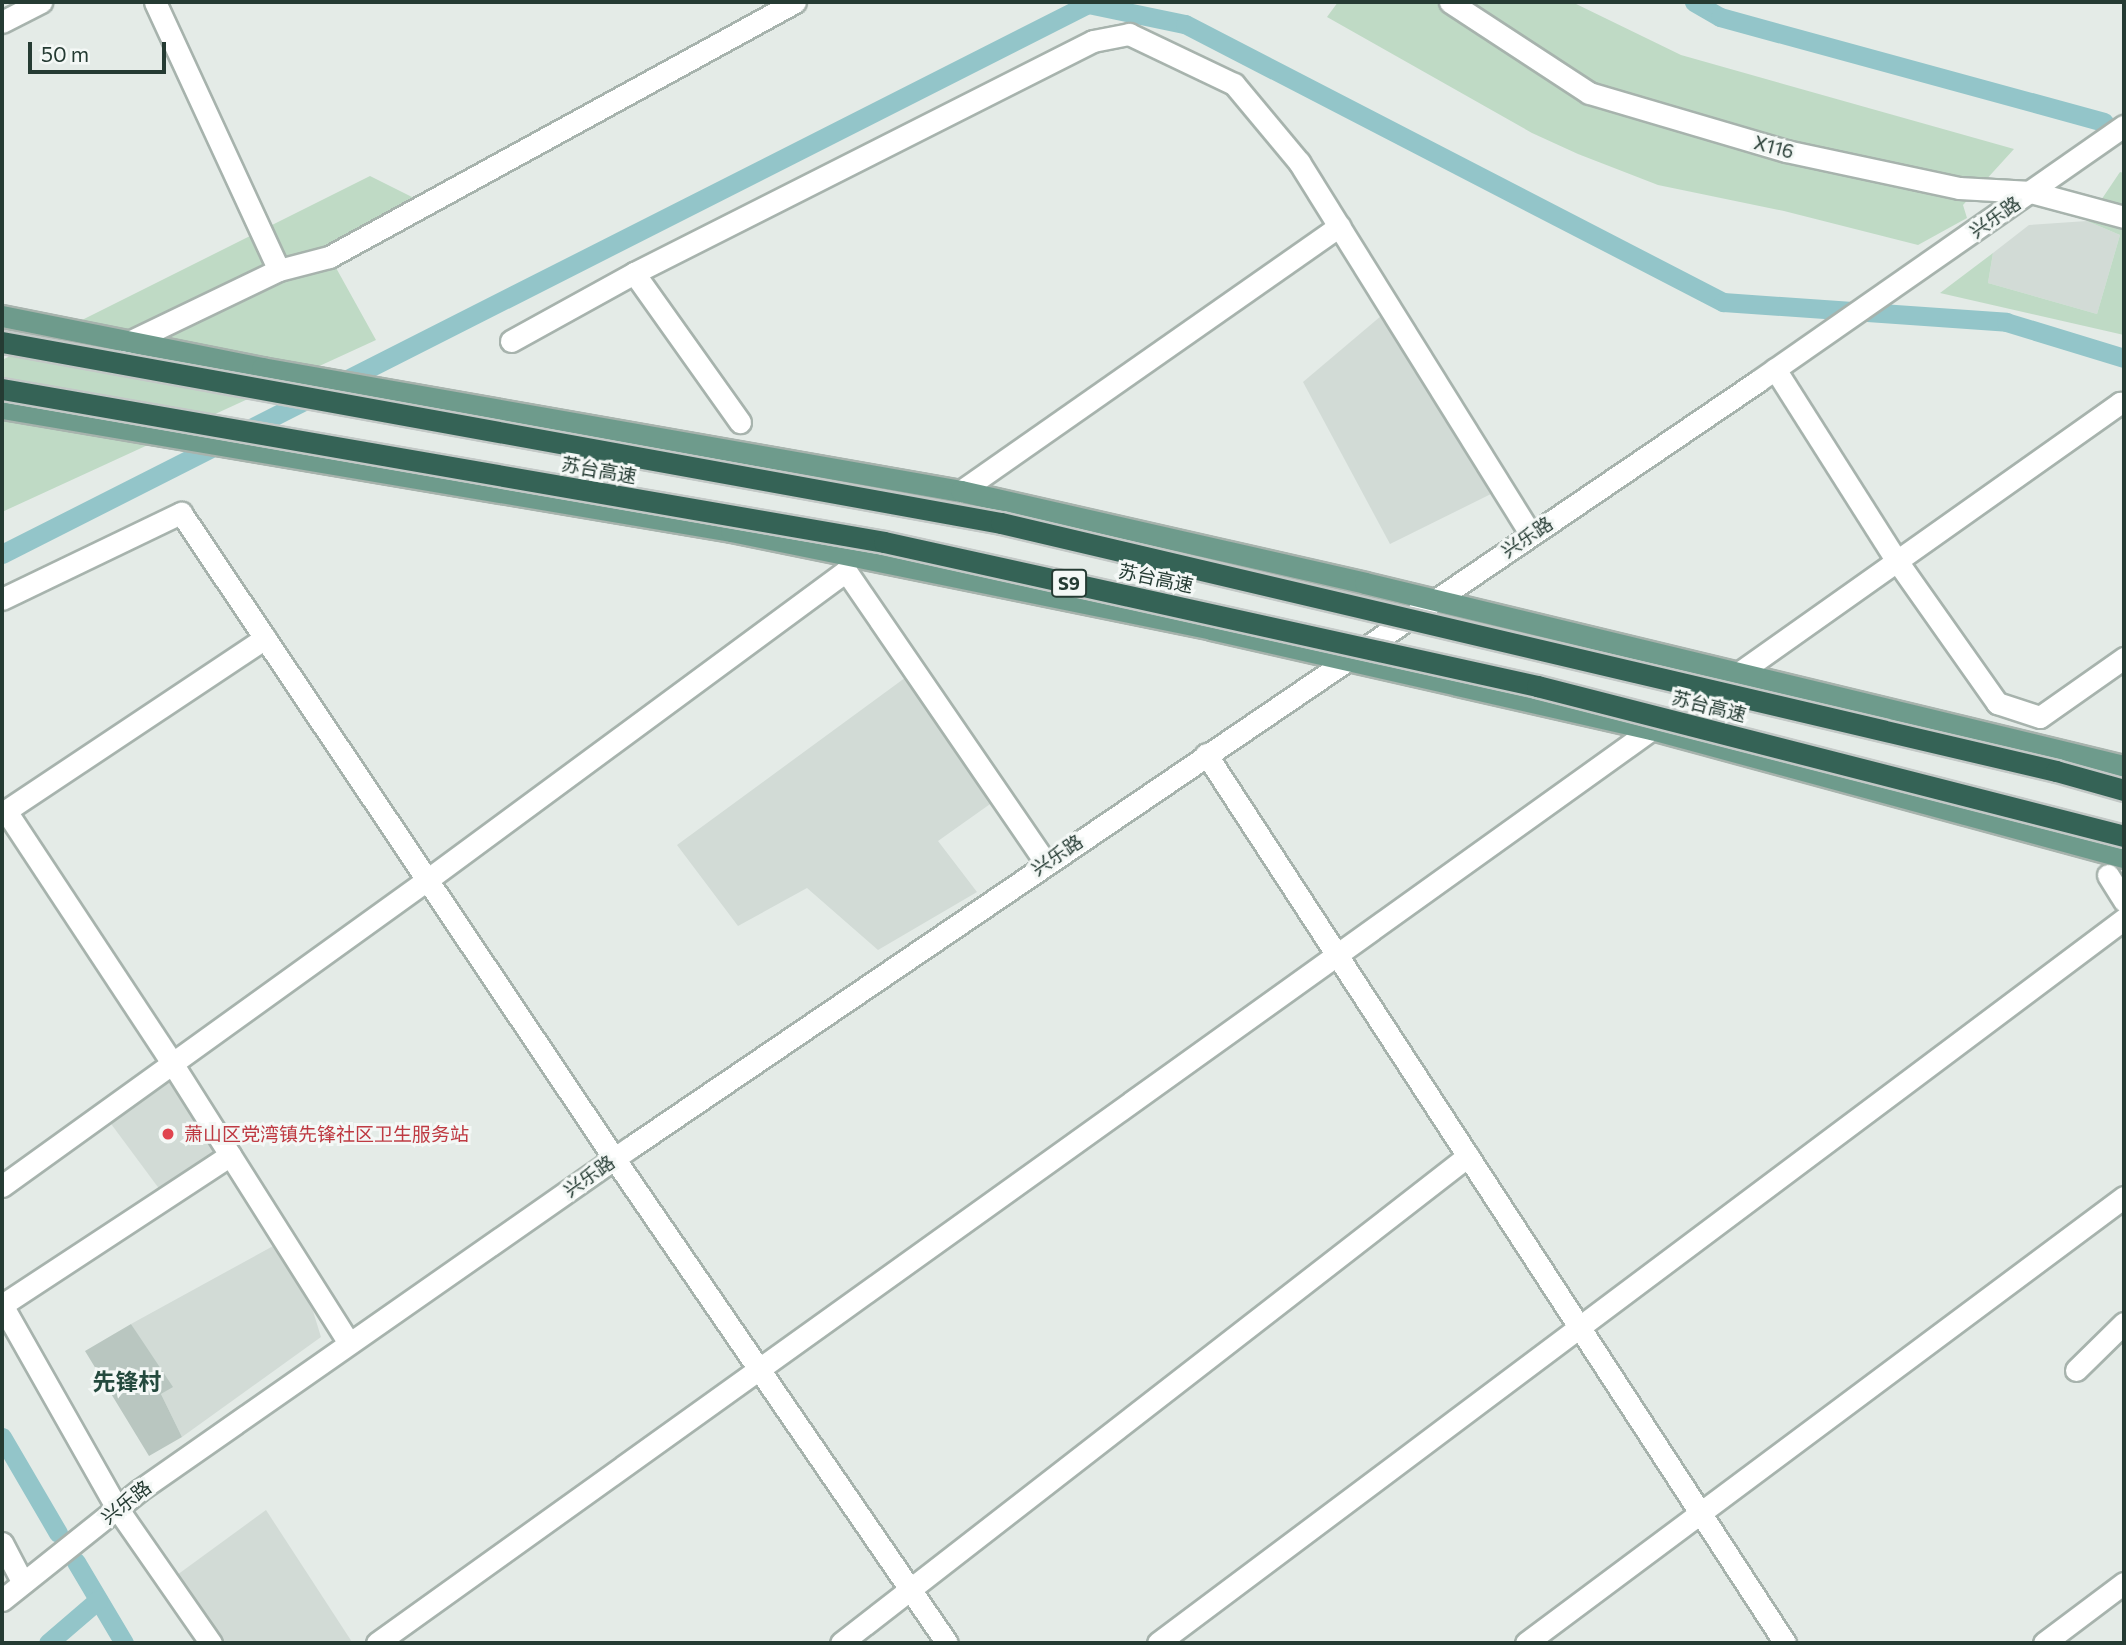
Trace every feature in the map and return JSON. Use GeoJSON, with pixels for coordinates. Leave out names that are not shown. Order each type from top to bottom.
{"type":"FeatureCollection","features":[{"type":"Feature","properties":{"kind":"highway","name":"苏台高速"},"geometry":{"type":"LineString","coordinates":[[2,342],[1001,523],[2056,771],[2124,790]]}},
{"type":"Feature","properties":{"kind":"highway","name":"苏台高速"},"geometry":{"type":"LineString","coordinates":[[2,389],[884,542],[1537,686],[2124,836]]}},
{"type":"Feature","properties":{"kind":"main road"},"geometry":{"type":"LineString","coordinates":[[2,316],[262,368],[961,491],[1435,599],[2124,766]]}},
{"type":"Feature","properties":{"kind":"main road"},"geometry":{"type":"LineString","coordinates":[[2,408],[279,457],[731,531],[1211,629],[1652,729],[2124,857]]}},
{"type":"Feature","properties":{"kind":"street"},"geometry":{"type":"LineString","coordinates":[[2,22],[41,2]]}},
{"type":"Feature","properties":{"kind":"street"},"geometry":{"type":"LineString","coordinates":[[155,2],[279,270]]}},
{"type":"Feature","properties":{"kind":"street"},"geometry":{"type":"LineString","coordinates":[[128,343],[279,270],[330,257],[795,2]]}},
{"type":"Feature","properties":{"kind":"street","name":"X116"},"geometry":{"type":"LineString","coordinates":[[1450,2],[1589,93],[1786,151],[1959,188],[2031,192],[2124,218]]}},
{"type":"Feature","properties":{"kind":"street"},"geometry":{"type":"LineString","coordinates":[[511,341],[634,273],[1093,41],[1129,34],[1234,84],[1299,162],[1531,535]]}},
{"type":"Feature","properties":{"kind":"street","name":"兴乐路"},"geometry":{"type":"LineString","coordinates":[[2,1600],[117,1508],[614,1158],[1904,281],[2124,127]]}},
{"type":"Feature","properties":{"kind":"street"},"geometry":{"type":"LineString","coordinates":[[961,491],[1339,226]]}},
{"type":"Feature","properties":{"kind":"street"},"geometry":{"type":"LineString","coordinates":[[634,273],[740,422]]}},
{"type":"Feature","properties":{"kind":"street"},"geometry":{"type":"LineString","coordinates":[[1775,369],[1897,561],[1997,703],[2040,717],[2124,658]]}},
{"type":"Feature","properties":{"kind":"street"},"geometry":{"type":"LineString","coordinates":[[1740,672],[2120,402],[2124,403]]}},
{"type":"Feature","properties":{"kind":"street"},"geometry":{"type":"LineString","coordinates":[[2,599],[181,513],[614,1158],[761,1368],[947,1643]]}},
{"type":"Feature","properties":{"kind":"street"},"geometry":{"type":"LineString","coordinates":[[2,1186],[427,880],[846,571],[1046,863]]}},
{"type":"Feature","properties":{"kind":"street"},"geometry":{"type":"LineString","coordinates":[[265,638],[6,811],[172,1063],[349,1343]]}},
{"type":"Feature","properties":{"kind":"street"},"geometry":{"type":"LineString","coordinates":[[377,1643],[1652,729]]}},
{"type":"Feature","properties":{"kind":"street"},"geometry":{"type":"LineString","coordinates":[[1206,754],[1784,1643]]}},
{"type":"Feature","properties":{"kind":"street"},"geometry":{"type":"LineString","coordinates":[[2108,875],[2124,901]]}},
{"type":"Feature","properties":{"kind":"street"},"geometry":{"type":"LineString","coordinates":[[1158,1643],[2124,919]]}},
{"type":"Feature","properties":{"kind":"street"},"geometry":{"type":"LineString","coordinates":[[211,1643],[196,1627],[117,1508],[2,1305],[230,1155]]}},
{"type":"Feature","properties":{"kind":"street"},"geometry":{"type":"LineString","coordinates":[[841,1643],[1468,1156]]}},
{"type":"Feature","properties":{"kind":"street"},"geometry":{"type":"LineString","coordinates":[[1526,1643],[2124,1197]]}},
{"type":"Feature","properties":{"kind":"street"},"geometry":{"type":"LineString","coordinates":[[2076,1370],[2124,1322]]}},
{"type":"Feature","properties":{"kind":"street"},"geometry":{"type":"LineString","coordinates":[[2,1544],[23,1583]]}},
{"type":"Feature","properties":{"kind":"street"},"geometry":{"type":"LineString","coordinates":[[2044,1643],[2124,1583]]}},
{"type":"Feature","properties":{"kind":"shaded area"},"geometry":{"type":"Polygon","coordinates":[[[2087,221],[2120,235],[2097,314],[1988,283],[1993,253],[2029,225],[2087,221]]]}},
{"type":"Feature","properties":{"kind":"shaded area"},"geometry":{"type":"Polygon","coordinates":[[[1381,316],[1493,493],[1390,544],[1303,382],[1381,316]]]}},
{"type":"Feature","properties":{"kind":"shaded area"},"geometry":{"type":"Polygon","coordinates":[[[913,672],[1000,797],[938,841],[977,892],[878,950],[807,888],[738,926],[677,845],[913,672]]]}},
{"type":"Feature","properties":{"kind":"shaded area","name":"萧山区党湾镇先锋社区卫生服务站"},"geometry":{"type":"Polygon","coordinates":[[[172,1063],[230,1155],[166,1198],[103,1113],[172,1063]]]}},
{"type":"Feature","properties":{"kind":"shaded area"},"geometry":{"type":"Polygon","coordinates":[[[275,1245],[313,1311],[321,1337],[182,1437],[161,1394],[170,1388],[131,1324],[275,1245]]]}},
{"type":"Feature","properties":{"kind":"shaded area"},"geometry":{"type":"Polygon","coordinates":[[[266,1510],[352,1642],[226,1643],[177,1575],[266,1510]]]}},
{"type":"Feature","properties":{"kind":"green space"},"geometry":{"type":"Polygon","coordinates":[[[1338,2],[1572,2],[1681,55],[2014,149],[1963,205],[1967,218],[1918,245],[1784,211],[1658,185],[1578,154],[1532,133],[1327,17],[1338,2]]]}},
{"type":"Feature","properties":{"kind":"green space"},"geometry":{"type":"Polygon","coordinates":[[[2120,172],[2124,173],[2124,335],[1940,293],[1993,253],[1988,283],[2097,314],[2120,235],[2087,221],[2120,172]]]}},
{"type":"Feature","properties":{"kind":"green space"},"geometry":{"type":"Polygon","coordinates":[[[370,176],[426,204],[330,257],[376,340],[2,512],[2,360],[370,176]]]}},
{"type":"Feature","properties":{"kind":"building","name":"先锋村"},"geometry":{"type":"Polygon","coordinates":[[[131,1324],[173,1387],[161,1394],[182,1437],[149,1456],[85,1351],[131,1324]]]}},
{"type":"Feature","properties":{"kind":"waterway"},"geometry":{"type":"LineString","coordinates":[[1694,2],[1720,17],[2104,122]]}},
{"type":"Feature","properties":{"kind":"waterway"},"geometry":{"type":"LineString","coordinates":[[2,554],[1088,4],[1185,24],[1723,302],[2006,322],[2124,358]]}},
{"type":"Feature","properties":{"kind":"waterway"},"geometry":{"type":"LineString","coordinates":[[2,1437],[58,1533]]}},
{"type":"Feature","properties":{"kind":"waterway"},"geometry":{"type":"LineString","coordinates":[[76,1562],[124,1643]]}},
{"type":"Feature","properties":{"kind":"waterway"},"geometry":{"type":"LineString","coordinates":[[48,1643],[98,1600]]}},
{"type":"Feature","properties":{"kind":"place","name":"萧山区党湾镇先锋社区卫生服务站"},"geometry":{"type":"Point","coordinates":[168,1134]}},
{"type":"Feature","properties":{"kind":"district","name":"先锋村"},"geometry":{"type":"Point","coordinates":[127,1381]}}]}
